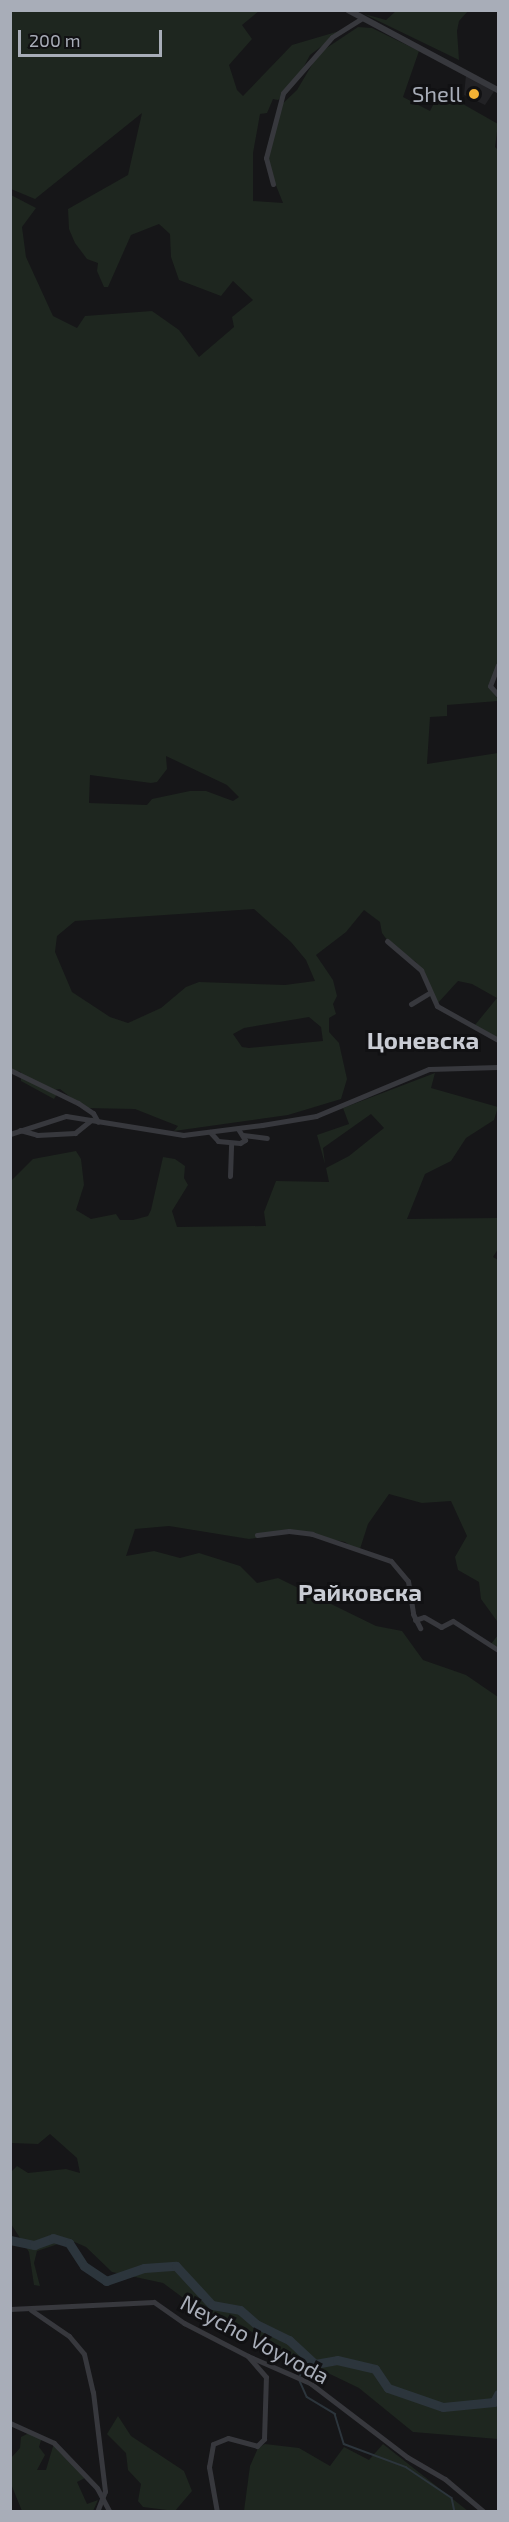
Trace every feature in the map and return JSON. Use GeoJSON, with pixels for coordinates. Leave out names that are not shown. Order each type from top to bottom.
{"type":"FeatureCollection","features":[{"type":"Feature","properties":{"kind":"street"},"geometry":{"type":"LineString","coordinates":[[348,10],[498,90]]}},
{"type":"Feature","properties":{"kind":"street"},"geometry":{"type":"LineString","coordinates":[[273,184],[266,158],[283,93],[332,37],[363,18]]}},
{"type":"Feature","properties":{"kind":"street"},"geometry":{"type":"LineString","coordinates":[[498,665],[490,686],[498,695]]}},
{"type":"Feature","properties":{"kind":"street"},"geometry":{"type":"LineString","coordinates":[[387,941],[421,970],[429,993],[444,1013],[498,1040]]}},
{"type":"Feature","properties":{"kind":"street"},"geometry":{"type":"LineString","coordinates":[[411,1004],[429,993]]}},
{"type":"Feature","properties":{"kind":"street"},"geometry":{"type":"LineString","coordinates":[[10,1134],[66,1116],[163,1134],[210,1132],[316,1116],[429,1069],[498,1067]]}},
{"type":"Feature","properties":{"kind":"street"},"geometry":{"type":"LineString","coordinates":[[10,1070],[78,1103],[94,1121]]}},
{"type":"Feature","properties":{"kind":"street"},"geometry":{"type":"LineString","coordinates":[[20,1130],[37,1135],[75,1133],[94,1121]]}},
{"type":"Feature","properties":{"kind":"street"},"geometry":{"type":"LineString","coordinates":[[210,1132],[218,1141],[242,1143],[243,1135],[238,1128]]}},
{"type":"Feature","properties":{"kind":"street"},"geometry":{"type":"LineString","coordinates":[[243,1135],[267,1138]]}},
{"type":"Feature","properties":{"kind":"street"},"geometry":{"type":"LineString","coordinates":[[230,1176],[231,1143]]}},
{"type":"Feature","properties":{"kind":"street"},"geometry":{"type":"LineString","coordinates":[[257,1535],[312,1534],[391,1561],[408,1581],[415,1620],[420,1628]]}},
{"type":"Feature","properties":{"kind":"street"},"geometry":{"type":"LineString","coordinates":[[415,1620],[424,1617],[441,1627],[453,1621],[498,1650]]}},
{"type":"Feature","properties":{"kind":"street","name":"Neycho Voyvoda"},"geometry":{"type":"LineString","coordinates":[[10,2309],[31,2310],[154,2302],[184,2323],[248,2356],[310,2383],[407,2457],[445,2479],[484,2511]]}},
{"type":"Feature","properties":{"kind":"street"},"geometry":{"type":"LineString","coordinates":[[31,2310],[81,2348],[93,2392],[105,2491],[97,2511]]}},
{"type":"Feature","properties":{"kind":"street"},"geometry":{"type":"LineString","coordinates":[[217,2511],[209,2467],[213,2444],[228,2438],[256,2446],[264,2439],[266,2377],[248,2356]]}},
{"type":"Feature","properties":{"kind":"street"},"geometry":{"type":"LineString","coordinates":[[10,2423],[54,2443],[110,2511]]}},
{"type":"Feature","properties":{"kind":"shaded area"},"geometry":{"type":"Polygon","coordinates":[[[10,11],[259,11],[242,25],[252,39],[229,65],[237,90],[243,96],[292,45],[343,30],[310,55],[294,85],[278,100],[273,99],[267,113],[260,114],[253,153],[253,201],[283,203],[269,168],[267,148],[279,107],[297,90],[319,53],[358,27],[372,28],[419,51],[403,97],[430,111],[440,91],[498,124],[495,147],[498,150],[498,665],[491,681],[498,701],[447,705],[447,716],[430,717],[427,764],[498,753],[498,1039],[475,1025],[497,998],[472,984],[458,981],[437,1004],[416,962],[390,944],[382,933],[380,922],[364,910],[346,932],[316,955],[333,980],[337,996],[333,1004],[336,1014],[329,1018],[329,1032],[339,1043],[347,1079],[341,1099],[288,1115],[174,1131],[178,1126],[135,1109],[84,1108],[60,1089],[54,1090],[57,1094],[54,1099],[21,1081],[21,1072],[11,1070],[11,195],[36,208],[22,227],[26,257],[53,316],[77,328],[85,316],[152,311],[179,330],[199,357],[234,327],[232,317],[253,300],[233,281],[221,296],[179,280],[171,257],[170,234],[159,224],[131,235],[108,287],[104,287],[97,271],[98,263],[87,259],[75,243],[69,229],[68,209],[128,175],[142,113],[35,199],[11,189],[10,11]],[[166,756],[167,769],[157,782],[90,775],[89,803],[147,805],[152,799],[190,791],[206,791],[233,801],[239,797],[227,785],[166,756]],[[254,909],[75,921],[57,936],[55,952],[72,992],[110,1017],[128,1023],[161,1008],[186,987],[199,982],[285,985],[315,981],[306,960],[291,942],[254,909]],[[309,1017],[244,1028],[233,1034],[242,1047],[323,1041],[321,1027],[309,1017]]]}},
{"type":"Feature","properties":{"kind":"shaded area"},"geometry":{"type":"Polygon","coordinates":[[[396,11],[468,11],[459,21],[457,31],[459,60],[364,14],[386,20],[396,11]]]}},
{"type":"Feature","properties":{"kind":"shaded area"},"geometry":{"type":"Polygon","coordinates":[[[466,75],[495,90],[485,105],[464,95],[466,75]]]}},
{"type":"Feature","properties":{"kind":"shaded area"},"geometry":{"type":"Polygon","coordinates":[[[435,1073],[431,1088],[498,1107],[494,1120],[466,1138],[451,1161],[425,1174],[407,1219],[498,1218],[498,1249],[493,1257],[498,1260],[498,1635],[497,1621],[481,1599],[479,1582],[458,1570],[455,1557],[467,1536],[451,1501],[422,1503],[389,1494],[368,1524],[359,1552],[345,1542],[294,1532],[249,1539],[169,1526],[135,1529],[126,1556],[154,1551],[180,1558],[199,1553],[240,1566],[257,1583],[278,1578],[376,1626],[402,1631],[423,1660],[466,1675],[498,1697],[498,2439],[413,2432],[359,2388],[276,2348],[241,2325],[201,2311],[163,2283],[112,2272],[86,2247],[70,2240],[37,2251],[34,2263],[40,2286],[34,2285],[29,2252],[11,2224],[11,2172],[17,2166],[28,2173],[66,2169],[80,2173],[77,2158],[50,2134],[38,2144],[11,2143],[11,1181],[33,1159],[76,1151],[81,1159],[84,1185],[76,1210],[91,1219],[116,1214],[120,1220],[133,1220],[148,1216],[151,1210],[163,1157],[175,1159],[185,1166],[184,1178],[188,1185],[172,1211],[177,1227],[266,1226],[264,1212],[276,1181],[329,1182],[326,1168],[349,1156],[384,1128],[371,1114],[323,1148],[325,1164],[317,1135],[349,1124],[343,1108],[435,1073]]]}},
{"type":"Feature","properties":{"kind":"shaded area"},"geometry":{"type":"Polygon","coordinates":[[[498,1635],[498,1647],[491,1644],[498,1635]]]}},
{"type":"Feature","properties":{"kind":"shaded area"},"geometry":{"type":"Polygon","coordinates":[[[118,2416],[131,2436],[184,2471],[192,2491],[175,2511],[143,2507],[138,2501],[141,2484],[128,2470],[126,2453],[107,2434],[118,2416]]]}},
{"type":"Feature","properties":{"kind":"shaded area"},"geometry":{"type":"Polygon","coordinates":[[[29,2433],[42,2437],[39,2447],[45,2455],[37,2470],[46,2470],[54,2443],[85,2478],[77,2482],[87,2504],[98,2500],[93,2511],[22,2511],[11,2484],[11,2458],[20,2448],[21,2437],[29,2433]]]}},
{"type":"Feature","properties":{"kind":"shaded area"},"geometry":{"type":"Polygon","coordinates":[[[265,2444],[299,2448],[330,2466],[344,2447],[369,2460],[383,2444],[468,2511],[244,2511],[250,2466],[258,2448],[265,2444]]]}},
{"type":"Feature","properties":{"kind":"waterway"},"geometry":{"type":"LineString","coordinates":[[10,2240],[34,2245],[53,2238],[69,2243],[84,2266],[106,2281],[144,2268],[176,2266],[212,2305],[240,2310],[256,2324],[289,2340],[315,2364],[337,2360],[375,2369],[388,2388],[443,2407],[494,2402],[498,2394]]}},
{"type":"Feature","properties":{"kind":"waterway"},"geometry":{"type":"LineString","coordinates":[[300,2376],[304,2354]]}},
{"type":"Feature","properties":{"kind":"waterway"},"geometry":{"type":"LineString","coordinates":[[300,2381],[307,2397],[335,2414],[344,2444],[406,2467],[452,2498],[455,2512]]}},
{"type":"Feature","properties":{"kind":"place","name":"Shell"},"geometry":{"type":"Point","coordinates":[474,94]}},
{"type":"Feature","properties":{"kind":"district","name":"Цоневска"},"geometry":{"type":"Point","coordinates":[423,1040]}},
{"type":"Feature","properties":{"kind":"district","name":"Райковска"},"geometry":{"type":"Point","coordinates":[360,1592]}}]}
